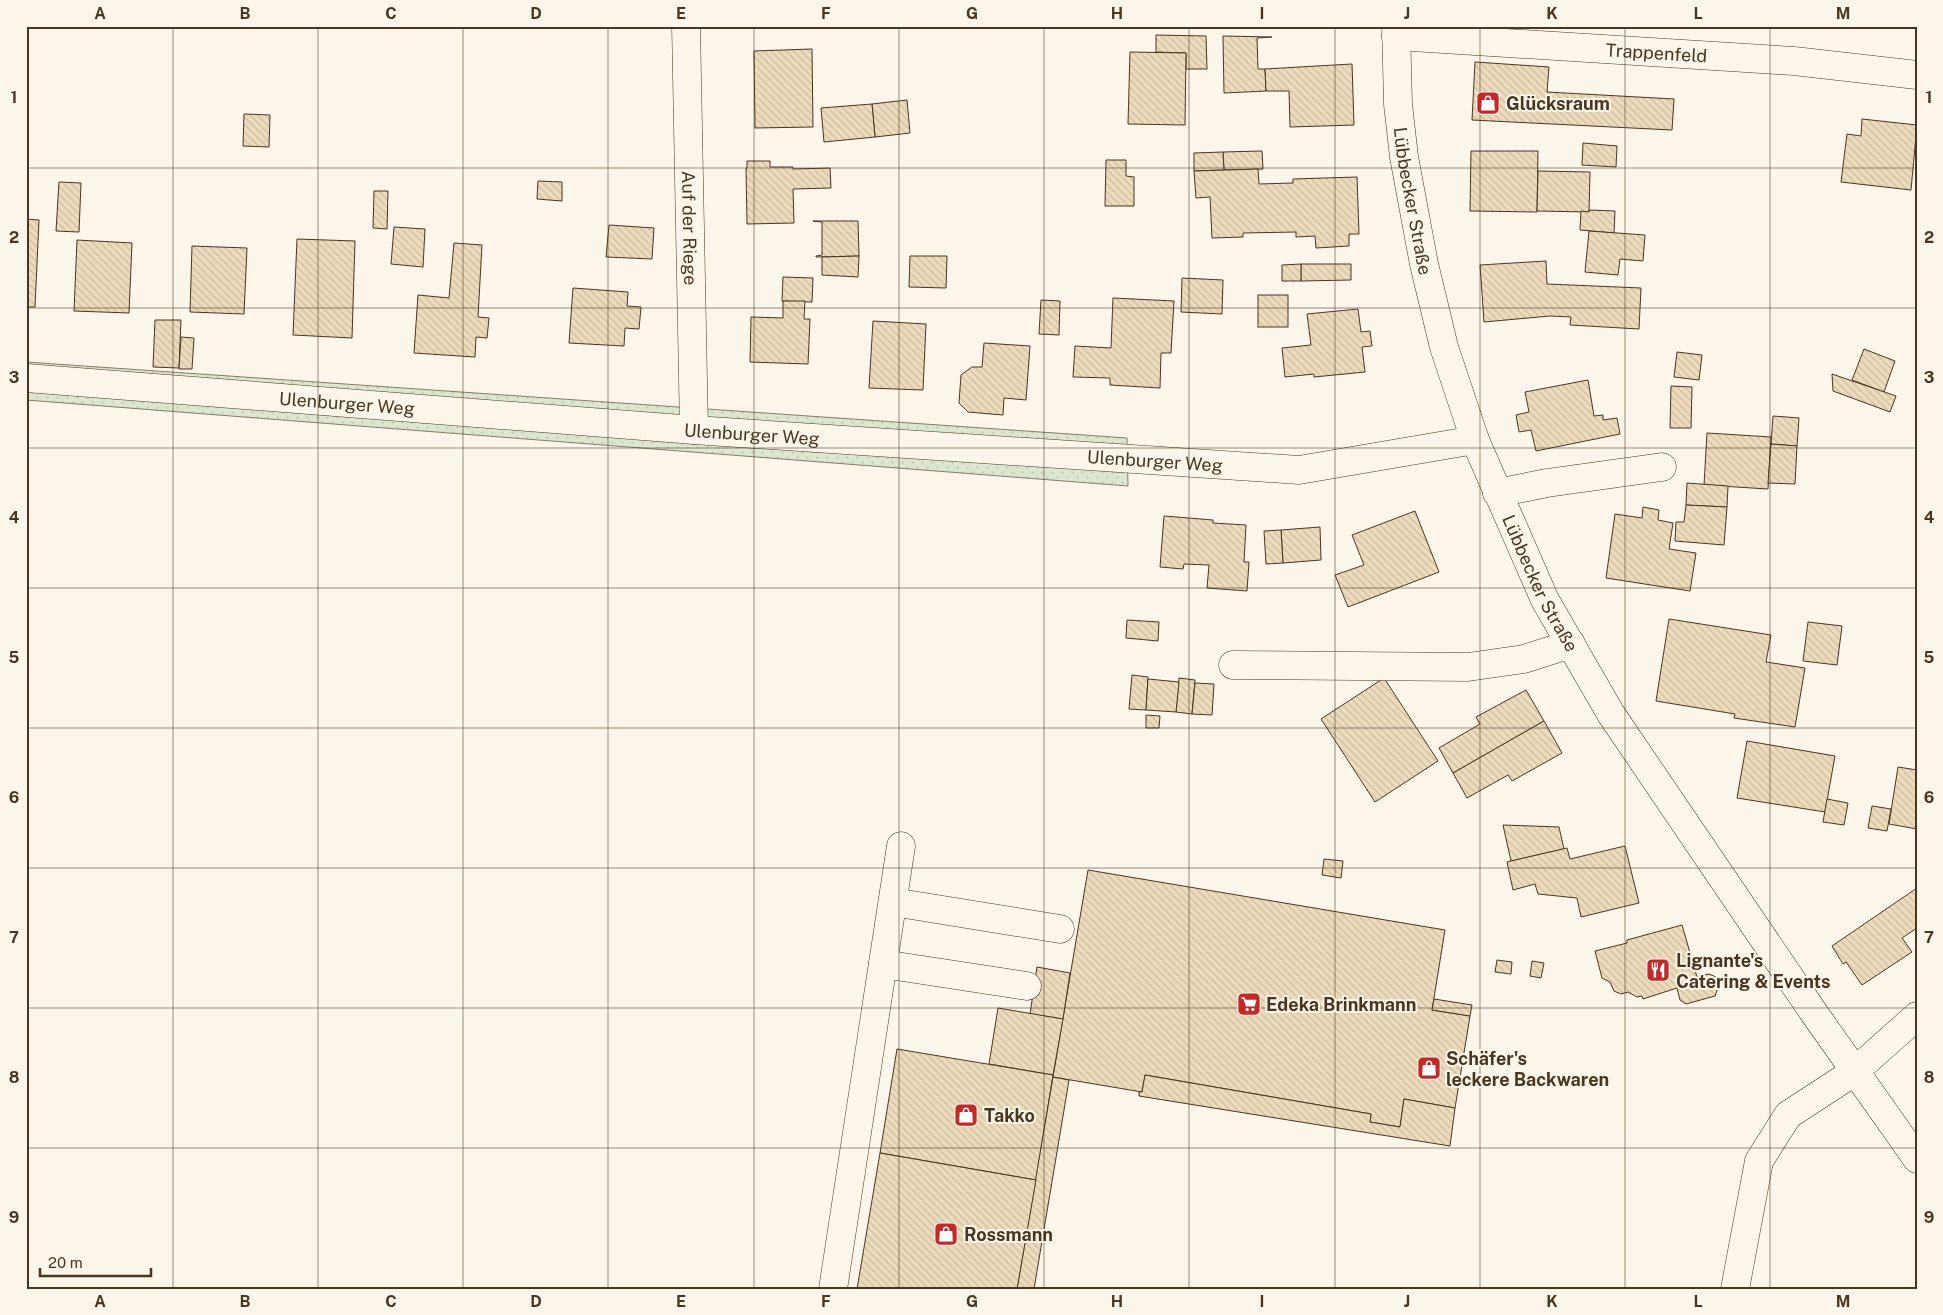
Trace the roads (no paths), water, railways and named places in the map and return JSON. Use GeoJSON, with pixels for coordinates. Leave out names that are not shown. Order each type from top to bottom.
{"type":"FeatureCollection","features":[{"type":"Feature","properties":{"kind":"street","name":"Auf der Riege"},"geometry":{"type":"LineString","coordinates":[[686,26],[694,430]]}},
{"type":"Feature","properties":{"kind":"street","name":"Trappenfeld"},"geometry":{"type":"LineString","coordinates":[[1396,31],[1794,60],[1917,76]]}},
{"type":"Feature","properties":{"kind":"street","name":"Lübbecker Straße"},"geometry":{"type":"LineString","coordinates":[[1396,31],[1398,104],[1413,209],[1444,347],[1475,440],[1545,600],[1611,714],[1854,1072],[1917,1159]]}},
{"type":"Feature","properties":{"kind":"street","name":"Ulenburger Weg"},"geometry":{"type":"LineString","coordinates":[[26,378],[694,430],[1299,470],[1475,440]]}},
{"type":"Feature","properties":{"kind":"street"},"geometry":{"type":"LineString","coordinates":[[1497,493],[1547,483],[1662,467]]}},
{"type":"Feature","properties":{"kind":"street"},"geometry":{"type":"LineString","coordinates":[[1234,665],[1468,667],[1524,659],[1570,644]]}},
{"type":"Feature","properties":{"kind":"street"},"geometry":{"type":"LineString","coordinates":[[833,1289],[901,846]]}},
{"type":"Feature","properties":{"kind":"street"},"geometry":{"type":"LineString","coordinates":[[893,902],[1060,929]]}},
{"type":"Feature","properties":{"kind":"street"},"geometry":{"type":"LineString","coordinates":[[883,964],[1027,986]]}},
{"type":"Feature","properties":{"kind":"street"},"geometry":{"type":"LineString","coordinates":[[1735,1289],[1758,1160],[1788,1115],[1854,1072],[1917,1016]]}},
{"type":"Feature","properties":{"kind":"place","name":"Glücksraum"},"geometry":{"type":"Point","coordinates":[1488,103]}},
{"type":"Feature","properties":{"kind":"place","name":"Lignante's Catering & Events"},"geometry":{"type":"Point","coordinates":[1658,970]}},
{"type":"Feature","properties":{"kind":"place","name":"Edeka Brinkmann"},"geometry":{"type":"Point","coordinates":[1249,1004]}},
{"type":"Feature","properties":{"kind":"place","name":"Schäfer's leckere Backwaren"},"geometry":{"type":"Point","coordinates":[1429,1068]}},
{"type":"Feature","properties":{"kind":"place","name":"Takko"},"geometry":{"type":"Point","coordinates":[966,1115]}},
{"type":"Feature","properties":{"kind":"place","name":"Rossmann"},"geometry":{"type":"Point","coordinates":[946,1234]}}]}
